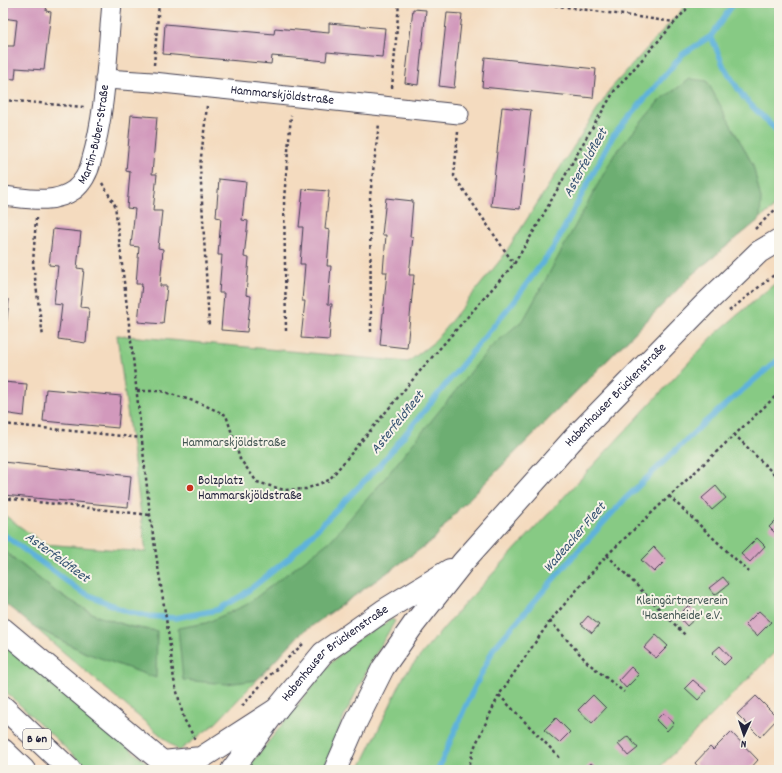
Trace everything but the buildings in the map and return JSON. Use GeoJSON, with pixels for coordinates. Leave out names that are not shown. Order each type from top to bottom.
{"type":"FeatureCollection","features":[{"type":"Feature","properties":{"kind":"main road","name":"Habenhauser Brückenstraße"},"geometry":{"type":"LineString","coordinates":[[335,770],[382,668],[414,624],[463,562],[574,438],[704,304],[759,252],[779,240]]}},
{"type":"Feature","properties":{"kind":"main road","name":"Habenhauser Brückenstraße"},"geometry":{"type":"LineString","coordinates":[[232,770],[277,709],[323,653],[383,611],[463,562]]}},
{"type":"Feature","properties":{"kind":"main road"},"geometry":{"type":"LineString","coordinates":[[3,629],[168,766],[201,758],[277,709]]}},
{"type":"Feature","properties":{"kind":"main road","name":"B 6n"},"geometry":{"type":"LineString","coordinates":[[3,707],[70,770]]}},
{"type":"Feature","properties":{"kind":"main road","name":"B 6n"},"geometry":{"type":"LineString","coordinates":[[3,750],[24,770]]}},
{"type":"Feature","properties":{"kind":"street","name":"Martin-Buber-Straße"},"geometry":{"type":"LineString","coordinates":[[3,196],[45,200],[60,197],[74,190],[84,178],[91,163],[102,108],[112,3]]}},
{"type":"Feature","properties":{"kind":"street","name":"Hammarskjöldstraße"},"geometry":{"type":"LineString","coordinates":[[105,79],[153,82],[459,114]]}},
{"type":"Feature","properties":{"kind":"path"},"geometry":{"type":"LineString","coordinates":[[153,82],[159,3]]}},
{"type":"Feature","properties":{"kind":"path"},"geometry":{"type":"LineString","coordinates":[[371,332],[370,196],[386,106],[399,3]]}},
{"type":"Feature","properties":{"kind":"path"},"geometry":{"type":"LineString","coordinates":[[537,3],[674,22]]}},
{"type":"Feature","properties":{"kind":"path"},"geometry":{"type":"LineString","coordinates":[[137,391],[161,391],[200,403],[226,415],[240,459],[256,482],[284,490],[306,489],[329,480],[514,264],[615,90],[692,3]]}},
{"type":"Feature","properties":{"kind":"path"},"geometry":{"type":"LineString","coordinates":[[209,326],[200,166],[210,88]]}},
{"type":"Feature","properties":{"kind":"path"},"geometry":{"type":"LineString","coordinates":[[286,331],[284,199],[293,96]]}},
{"type":"Feature","properties":{"kind":"path"},"geometry":{"type":"LineString","coordinates":[[3,100],[102,108]]}},
{"type":"Feature","properties":{"kind":"path"},"geometry":{"type":"LineString","coordinates":[[459,114],[454,176],[514,264]]}},
{"type":"Feature","properties":{"kind":"path"},"geometry":{"type":"LineString","coordinates":[[91,163],[115,205],[150,515],[174,680],[184,719],[198,746]]}},
{"type":"Feature","properties":{"kind":"path"},"geometry":{"type":"LineString","coordinates":[[38,199],[33,263],[43,337]]}},
{"type":"Feature","properties":{"kind":"path"},"geometry":{"type":"LineString","coordinates":[[755,230],[779,206]]}},
{"type":"Feature","properties":{"kind":"path"},"geometry":{"type":"LineString","coordinates":[[724,315],[779,271]]}},
{"type":"Feature","properties":{"kind":"path"},"geometry":{"type":"LineString","coordinates":[[468,770],[474,748],[499,695],[550,621],[607,555],[779,393]]}},
{"type":"Feature","properties":{"kind":"path"},"geometry":{"type":"LineString","coordinates":[[3,424],[142,438]]}},
{"type":"Feature","properties":{"kind":"path"},"geometry":{"type":"LineString","coordinates":[[734,434],[779,479]]}},
{"type":"Feature","properties":{"kind":"path"},"geometry":{"type":"LineString","coordinates":[[669,496],[748,572]]}},
{"type":"Feature","properties":{"kind":"path"},"geometry":{"type":"LineString","coordinates":[[3,498],[150,515]]}},
{"type":"Feature","properties":{"kind":"path"},"geometry":{"type":"LineString","coordinates":[[607,555],[686,636]]}},
{"type":"Feature","properties":{"kind":"path"},"geometry":{"type":"LineString","coordinates":[[550,621],[588,662],[624,692]]}},
{"type":"Feature","properties":{"kind":"path"},"geometry":{"type":"LineString","coordinates":[[270,675],[307,641]]}},
{"type":"Feature","properties":{"kind":"path"},"geometry":{"type":"LineString","coordinates":[[499,695],[561,759]]}},
{"type":"Feature","properties":{"kind":"green space"},"geometry":{"type":"Polygon","coordinates":[[[688,3],[779,3],[779,203],[695,272],[458,510],[433,540],[299,635],[216,723],[179,751],[33,626],[86,653],[157,631],[132,627],[97,616],[56,592],[3,550],[3,514],[44,544],[146,552],[117,335],[408,362],[434,342],[502,258],[612,87],[688,3]]]}},
{"type":"Feature","properties":{"kind":"green space"},"geometry":{"type":"Polygon","coordinates":[[[690,79],[707,81],[753,165],[761,199],[760,219],[695,272],[458,510],[433,540],[299,635],[257,680],[227,684],[183,680],[178,628],[206,623],[246,605],[330,541],[381,483],[490,348],[524,319],[614,155],[659,101],[690,79]]]}},
{"type":"Feature","properties":{"kind":"green space","name":"Kleingärtnerverein 'Hasenheide' e.V."},"geometry":{"type":"Polygon","coordinates":[[[779,280],[779,648],[657,770],[359,770],[405,674],[460,609],[715,334],[779,280]]]}},
{"type":"Feature","properties":{"kind":"green space"},"geometry":{"type":"Polygon","coordinates":[[[3,550],[56,592],[97,616],[132,627],[157,631],[156,678],[86,653],[33,626],[3,602],[3,550]]]}},
{"type":"Feature","properties":{"kind":"green space"},"geometry":{"type":"Polygon","coordinates":[[[392,619],[395,621],[372,660],[343,719],[324,770],[246,770],[331,663],[356,640],[392,619]]]}},
{"type":"Feature","properties":{"kind":"green space"},"geometry":{"type":"Polygon","coordinates":[[[3,642],[155,770],[89,770],[3,689],[3,642]]]}},
{"type":"Feature","properties":{"kind":"waterway","name":"Asterfeldfleet"},"geometry":{"type":"LineString","coordinates":[[3,534],[80,591],[125,611],[147,616],[175,618],[217,610],[244,594],[288,559],[380,465],[514,301],[554,247],[613,136],[683,54],[711,36],[734,3]]}},
{"type":"Feature","properties":{"kind":"waterway","name":"Wadeacker Fleet"},"geometry":{"type":"LineString","coordinates":[[711,36],[724,67],[744,98],[779,133]]}},
{"type":"Feature","properties":{"kind":"waterway","name":"Wadeacker Fleet"},"geometry":{"type":"LineString","coordinates":[[438,770],[466,705],[494,648],[625,499],[705,422],[779,359]]}},
{"type":"Feature","properties":{"kind":"place","name":"Bolzplatz Hammarskjöldstraße"},"geometry":{"type":"Point","coordinates":[190,488]}}]}
